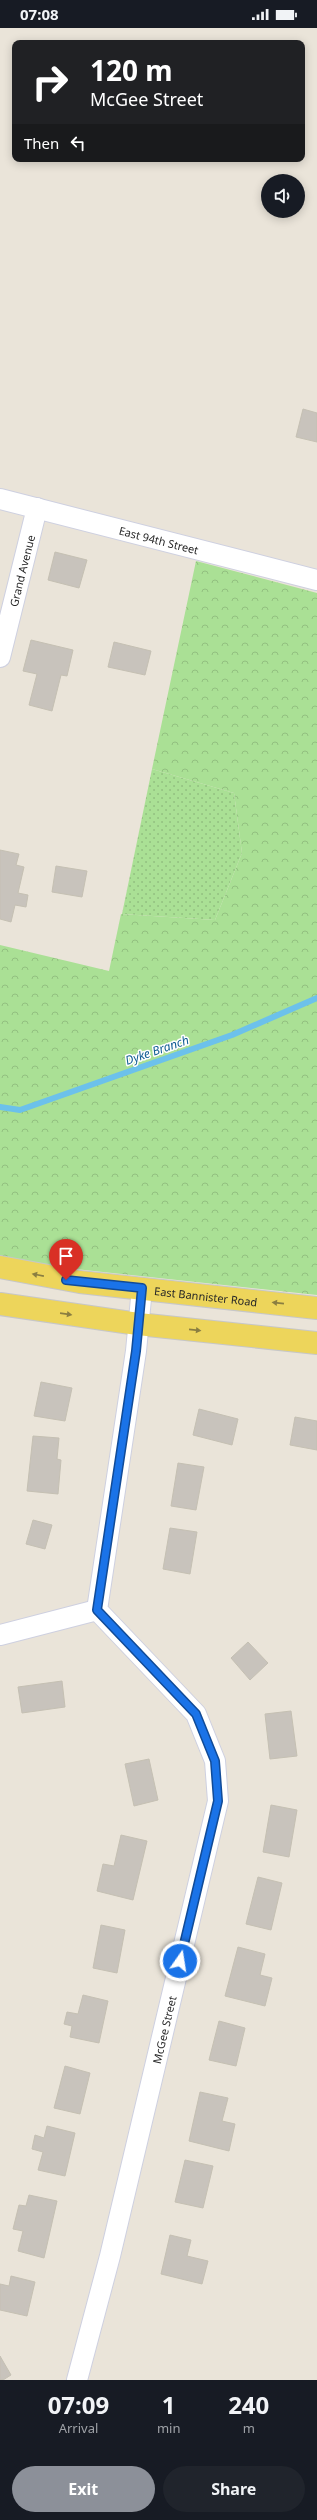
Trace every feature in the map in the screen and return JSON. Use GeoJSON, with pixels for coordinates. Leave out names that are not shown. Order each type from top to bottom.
{"type":"FeatureCollection","features":[{"type":"Feature","properties":{"kind":"main road","name":"East Bannister Road"},"geometry":{"type":"LineString","coordinates":[[0,1268],[80,1282],[317,1308]]}},
{"type":"Feature","properties":{"kind":"main road"},"geometry":{"type":"LineString","coordinates":[[0,1304],[138,1324],[317,1343]]}},
{"type":"Feature","properties":{"kind":"street","name":"East 94th Street"},"geometry":{"type":"LineString","coordinates":[[0,499],[317,580]]}},
{"type":"Feature","properties":{"kind":"street","name":"Grand Avenue"},"geometry":{"type":"LineString","coordinates":[[0,657],[37,508]]}},
{"type":"Feature","properties":{"kind":"street"},"geometry":{"type":"LineString","coordinates":[[0,1635],[97,1610],[142,1288]]}},
{"type":"Feature","properties":{"kind":"street","name":"McGee Street"},"geometry":{"type":"LineString","coordinates":[[78,2380],[110,2256],[218,1801],[215,1761],[196,1714],[97,1610]]}},
{"type":"Feature","properties":{"kind":"green space"},"geometry":{"type":"Polygon","coordinates":[[[196,561],[317,593],[317,1295],[66,1268],[0,1256],[0,945],[109,971],[121,914],[215,920],[242,853],[234,793],[152,769],[196,561]]]}},
{"type":"Feature","properties":{"kind":"green space"},"geometry":{"type":"Polygon","coordinates":[[[152,769],[234,793],[242,853],[215,920],[122,914],[152,769]]]}},
{"type":"Feature","properties":{"kind":"building"},"geometry":{"type":"Polygon","coordinates":[[[303,409],[317,413],[317,442],[296,437],[303,409]]]}},
{"type":"Feature","properties":{"kind":"building"},"geometry":{"type":"Polygon","coordinates":[[[55,552],[87,560],[79,588],[48,580],[55,552]]]}},
{"type":"Feature","properties":{"kind":"building"},"geometry":{"type":"Polygon","coordinates":[[[31,640],[73,650],[67,676],[61,675],[52,711],[29,705],[37,674],[23,671],[31,640]]]}},
{"type":"Feature","properties":{"kind":"building"},"geometry":{"type":"Polygon","coordinates":[[[114,642],[151,651],[145,675],[108,667],[114,642]]]}},
{"type":"Feature","properties":{"kind":"building"},"geometry":{"type":"Polygon","coordinates":[[[0,850],[19,854],[16,865],[24,867],[18,893],[28,895],[26,907],[15,905],[11,922],[0,919],[0,850]]]}},
{"type":"Feature","properties":{"kind":"building"},"geometry":{"type":"Polygon","coordinates":[[[56,866],[87,871],[82,897],[52,892],[56,866]]]}},
{"type":"Feature","properties":{"kind":"building"},"geometry":{"type":"Polygon","coordinates":[[[41,1382],[72,1388],[65,1421],[34,1416],[41,1382]]]}},
{"type":"Feature","properties":{"kind":"building"},"geometry":{"type":"Polygon","coordinates":[[[199,1409],[238,1419],[232,1445],[193,1435],[199,1409]]]}},
{"type":"Feature","properties":{"kind":"building"},"geometry":{"type":"Polygon","coordinates":[[[295,1417],[317,1421],[317,1450],[290,1445],[295,1417]]]}},
{"type":"Feature","properties":{"kind":"building"},"geometry":{"type":"Polygon","coordinates":[[[33,1436],[59,1438],[57,1459],[61,1460],[58,1494],[27,1491],[33,1436]]]}},
{"type":"Feature","properties":{"kind":"building"},"geometry":{"type":"Polygon","coordinates":[[[178,1463],[204,1467],[196,1510],[171,1506],[178,1463]]]}},
{"type":"Feature","properties":{"kind":"building"},"geometry":{"type":"Polygon","coordinates":[[[33,1520],[52,1525],[45,1549],[26,1544],[33,1520]]]}},
{"type":"Feature","properties":{"kind":"building"},"geometry":{"type":"Polygon","coordinates":[[[170,1528],[197,1532],[190,1574],[163,1569],[170,1528]]]}},
{"type":"Feature","properties":{"kind":"building"},"geometry":{"type":"Polygon","coordinates":[[[248,1642],[268,1663],[250,1680],[231,1658],[248,1642]]]}},
{"type":"Feature","properties":{"kind":"building"},"geometry":{"type":"Polygon","coordinates":[[[62,1681],[65,1707],[22,1713],[18,1687],[62,1681]]]}},
{"type":"Feature","properties":{"kind":"building"},"geometry":{"type":"Polygon","coordinates":[[[291,1711],[297,1756],[270,1759],[265,1714],[291,1711]]]}},
{"type":"Feature","properties":{"kind":"building"},"geometry":{"type":"Polygon","coordinates":[[[149,1759],[158,1800],[134,1806],[125,1764],[149,1759]]]}},
{"type":"Feature","properties":{"kind":"building"},"geometry":{"type":"Polygon","coordinates":[[[271,1805],[297,1810],[289,1857],[263,1852],[271,1805]]]}},
{"type":"Feature","properties":{"kind":"building"},"geometry":{"type":"Polygon","coordinates":[[[121,1835],[147,1841],[133,1900],[97,1891],[103,1864],[114,1866],[121,1835]]]}},
{"type":"Feature","properties":{"kind":"building"},"geometry":{"type":"Polygon","coordinates":[[[258,1877],[282,1883],[271,1930],[246,1924],[258,1877]]]}},
{"type":"Feature","properties":{"kind":"building"},"geometry":{"type":"Polygon","coordinates":[[[101,1925],[125,1930],[117,1973],[93,1968],[101,1925]]]}},
{"type":"Feature","properties":{"kind":"building"},"geometry":{"type":"Polygon","coordinates":[[[238,1947],[265,1954],[260,1975],[272,1978],[265,2006],[225,1996],[238,1947]]]}},
{"type":"Feature","properties":{"kind":"building"},"geometry":{"type":"Polygon","coordinates":[[[83,1995],[108,2001],[99,2043],[70,2037],[72,2026],[64,2024],[67,2012],[78,2014],[83,1995]]]}},
{"type":"Feature","properties":{"kind":"building"},"geometry":{"type":"Polygon","coordinates":[[[219,2021],[245,2028],[236,2066],[209,2060],[219,2021]]]}},
{"type":"Feature","properties":{"kind":"building"},"geometry":{"type":"Polygon","coordinates":[[[65,2066],[90,2073],[80,2114],[54,2108],[65,2066]]]}},
{"type":"Feature","properties":{"kind":"building"},"geometry":{"type":"Polygon","coordinates":[[[200,2092],[228,2098],[222,2121],[235,2124],[229,2151],[189,2141],[200,2092]]]}},
{"type":"Feature","properties":{"kind":"building"},"geometry":{"type":"Polygon","coordinates":[[[47,2126],[75,2133],[65,2176],[38,2170],[43,2152],[32,2149],[35,2135],[44,2138],[47,2126]]]}},
{"type":"Feature","properties":{"kind":"building"},"geometry":{"type":"Polygon","coordinates":[[[185,2160],[213,2166],[203,2208],[175,2202],[185,2160]]]}},
{"type":"Feature","properties":{"kind":"building"},"geometry":{"type":"Polygon","coordinates":[[[29,2195],[57,2201],[44,2258],[18,2251],[23,2231],[13,2229],[19,2205],[26,2206],[29,2195]]]}},
{"type":"Feature","properties":{"kind":"building"},"geometry":{"type":"Polygon","coordinates":[[[170,2235],[191,2240],[187,2256],[208,2261],[202,2284],[161,2274],[170,2235]]]}},
{"type":"Feature","properties":{"kind":"building"},"geometry":{"type":"Polygon","coordinates":[[[11,2276],[35,2282],[27,2316],[0,2310],[0,2284],[9,2286],[11,2276]]]}},
{"type":"Feature","properties":{"kind":"building"},"geometry":{"type":"Polygon","coordinates":[[[0,2356],[11,2375],[3,2380],[0,2380],[0,2356]]]}},
{"type":"Feature","properties":{"kind":"waterway","name":"Dyke Branch"},"geometry":{"type":"LineString","coordinates":[[0,1107],[20,1110],[232,1035],[317,998]]}},
{"type":"Feature","properties":{"kind":"route"},"geometry":{"type":"LineString","coordinates":[[66,1280],[142,1288],[136,1351],[97,1610],[196,1714],[215,1761],[218,1801],[180,1961]]}}]}
